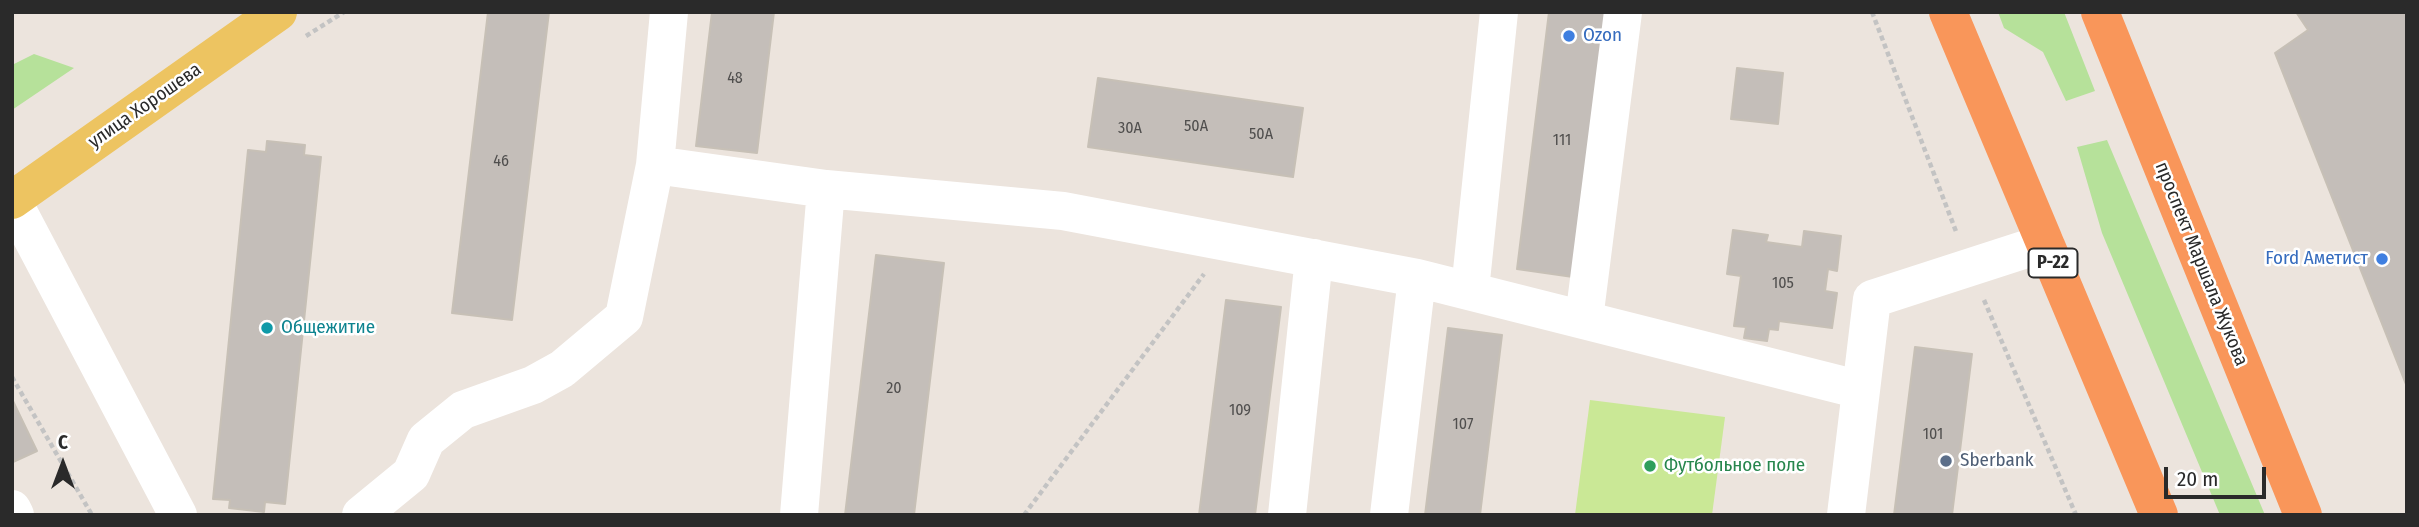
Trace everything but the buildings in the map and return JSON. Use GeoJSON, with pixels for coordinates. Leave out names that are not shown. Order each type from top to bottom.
{"type":"FeatureCollection","features":[{"type":"Feature","properties":{"kind":"highway","name":"Р-22"},"geometry":{"type":"LineString","coordinates":[[1948,12],[2159,515]]}},
{"type":"Feature","properties":{"kind":"highway","name":"проспект Маршала Жукова"},"geometry":{"type":"LineString","coordinates":[[2100,12],[2303,515]]}},
{"type":"Feature","properties":{"kind":"main road","name":"улица Хорошева"},"geometry":{"type":"LineString","coordinates":[[12,200],[278,12]]}},
{"type":"Feature","properties":{"kind":"street"},"geometry":{"type":"LineString","coordinates":[[361,515],[411,474],[426,440],[463,410],[533,385],[562,369],[624,317],[655,165],[669,12]]}},
{"type":"Feature","properties":{"kind":"street"},"geometry":{"type":"LineString","coordinates":[[1470,290],[1499,12]]}},
{"type":"Feature","properties":{"kind":"street"},"geometry":{"type":"LineString","coordinates":[[1584,319],[1623,12]]}},
{"type":"Feature","properties":{"kind":"street"},"geometry":{"type":"LineString","coordinates":[[655,165],[826,189],[1063,211],[1417,278],[1861,390]]}},
{"type":"Feature","properties":{"kind":"street"},"geometry":{"type":"LineString","coordinates":[[799,515],[826,189]]}},
{"type":"Feature","properties":{"kind":"street"},"geometry":{"type":"LineString","coordinates":[[12,200],[178,515]]}},
{"type":"Feature","properties":{"kind":"street"},"geometry":{"type":"LineString","coordinates":[[1846,515],[1872,299],[2045,243]]}},
{"type":"Feature","properties":{"kind":"street"},"geometry":{"type":"LineString","coordinates":[[1287,515],[1314,258]]}},
{"type":"Feature","properties":{"kind":"street"},"geometry":{"type":"LineString","coordinates":[[1389,515],[1417,278]]}},
{"type":"Feature","properties":{"kind":"street"},"geometry":{"type":"LineString","coordinates":[[12,509],[15,515]]}},
{"type":"Feature","properties":{"kind":"path"},"geometry":{"type":"LineString","coordinates":[[1872,12],[1970,267],[2076,515]]}},
{"type":"Feature","properties":{"kind":"path"},"geometry":{"type":"LineString","coordinates":[[1024,515],[1228,243]]}},
{"type":"Feature","properties":{"kind":"path"},"geometry":{"type":"LineString","coordinates":[[12,377],[92,515]]}},
{"type":"Feature","properties":{"kind":"green space"},"geometry":{"type":"Polygon","coordinates":[[[1998,12],[2064,12],[2095,91],[2066,101],[2043,52],[2004,28],[1998,12]]]}},
{"type":"Feature","properties":{"kind":"green space"},"geometry":{"type":"Polygon","coordinates":[[[34,54],[74,68],[12,110],[12,65],[34,54]]]}},
{"type":"Feature","properties":{"kind":"green space"},"geometry":{"type":"Polygon","coordinates":[[[2107,140],[2265,515],[2220,515],[2102,233],[2077,147],[2107,140]]]}},
{"type":"Feature","properties":{"kind":"green space","name":"Футбольное поле"},"geometry":{"type":"Polygon","coordinates":[[[1590,400],[1725,417],[1712,515],[1575,515],[1590,400]]]}},
{"type":"Feature","properties":{"kind":"place","name":"Ozon"},"geometry":{"type":"Point","coordinates":[1569,36]}},
{"type":"Feature","properties":{"kind":"place","name":"Ford Аметист"},"geometry":{"type":"Point","coordinates":[2382,259]}},
{"type":"Feature","properties":{"kind":"place","name":"Общежитие"},"geometry":{"type":"Point","coordinates":[267,328]}},
{"type":"Feature","properties":{"kind":"place","name":"Sberbank"},"geometry":{"type":"Point","coordinates":[1946,461]}},
{"type":"Feature","properties":{"kind":"place","name":"Футбольное поле"},"geometry":{"type":"Point","coordinates":[1650,466]}}]}
